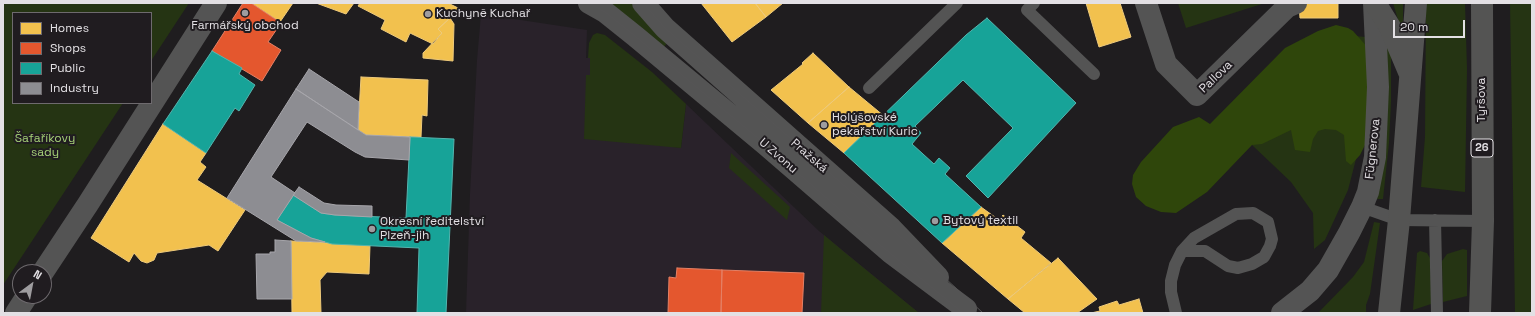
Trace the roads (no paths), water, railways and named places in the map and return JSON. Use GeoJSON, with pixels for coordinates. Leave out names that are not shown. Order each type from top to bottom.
{"type":"FeatureCollection","features":[{"type":"Feature","properties":{"kind":"main road"},"geometry":{"type":"LineString","coordinates":[[1374,3],[1390,27],[1411,77]]}},
{"type":"Feature","properties":{"kind":"main road"},"geometry":{"type":"LineString","coordinates":[[1389,313],[1399,220],[1416,3]]}},
{"type":"Feature","properties":{"kind":"main road","name":"Tyršova"},"geometry":{"type":"LineString","coordinates":[[1480,303],[1483,221],[1482,3]]}},
{"type":"Feature","properties":{"kind":"street"},"geometry":{"type":"LineString","coordinates":[[152,104],[216,3]]}},
{"type":"Feature","properties":{"kind":"street","name":"U Zvonu"},"geometry":{"type":"LineString","coordinates":[[589,3],[611,17],[677,70],[891,254],[968,311]]}},
{"type":"Feature","properties":{"kind":"street","name":"Pražská"},"geometry":{"type":"LineString","coordinates":[[643,3],[665,28],[910,246],[968,311]]}},
{"type":"Feature","properties":{"kind":"street","name":"Pallova"},"geometry":{"type":"LineString","coordinates":[[1146,3],[1166,64],[1197,95],[1287,6],[1296,3]]}},
{"type":"Feature","properties":{"kind":"street","name":"Fügnerova"},"geometry":{"type":"LineString","coordinates":[[1282,313],[1310,291],[1328,270],[1362,207],[1368,192],[1375,157],[1378,87],[1374,3]]}},
{"type":"Feature","properties":{"kind":"street"},"geometry":{"type":"LineString","coordinates":[[48,264],[152,104]]}},
{"type":"Feature","properties":{"kind":"street"},"geometry":{"type":"LineString","coordinates":[[16,313],[22,304]]}},
{"type":"Feature","properties":{"kind":"lane"},"geometry":{"type":"LineString","coordinates":[[869,88],[957,3]]}},
{"type":"Feature","properties":{"kind":"lane"},"geometry":{"type":"LineString","coordinates":[[1034,3],[1027,10],[1094,74]]}},
{"type":"Feature","properties":{"kind":"lane"},"geometry":{"type":"LineString","coordinates":[[1362,207],[1399,220],[1483,221]]}},
{"type":"Feature","properties":{"kind":"lane"},"geometry":{"type":"LineString","coordinates":[[1176,313],[1171,292],[1171,281],[1175,265],[1182,251],[1194,238],[1236,214],[1252,213],[1268,222],[1272,239],[1264,257],[1252,264],[1238,268],[1228,266],[1205,251],[1182,251]]}},
{"type":"Feature","properties":{"kind":"lane"},"geometry":{"type":"LineString","coordinates":[[1435,220],[1437,308]]}},
{"type":"Feature","properties":{"kind":"tram line"},"geometry":{"type":"LineString","coordinates":[[589,3],[605,12],[635,36],[765,144],[879,244],[963,313]]}},
{"type":"Feature","properties":{"kind":"tram line"},"geometry":{"type":"LineString","coordinates":[[643,3],[665,28],[857,197],[983,313]]}},
{"type":"Feature","properties":{"kind":"place","name":"Farmářský obchod"},"geometry":{"type":"Point","coordinates":[245,13]}},
{"type":"Feature","properties":{"kind":"place","name":"Kuchyně Kuchař"},"geometry":{"type":"Point","coordinates":[428,14]}},
{"type":"Feature","properties":{"kind":"place","name":"Holýšovské pekařství Kuric"},"geometry":{"type":"Point","coordinates":[824,125]}},
{"type":"Feature","properties":{"kind":"place","name":"Bytový textil"},"geometry":{"type":"Point","coordinates":[935,221]}},
{"type":"Feature","properties":{"kind":"place","name":"Okresní ředitelství Plzeň-jih"},"geometry":{"type":"Point","coordinates":[372,229]}},
{"type":"Feature","properties":{"kind":"park label","name":"Šafaříkovy sady"},"geometry":{"type":"Point","coordinates":[45,146]}}]}
